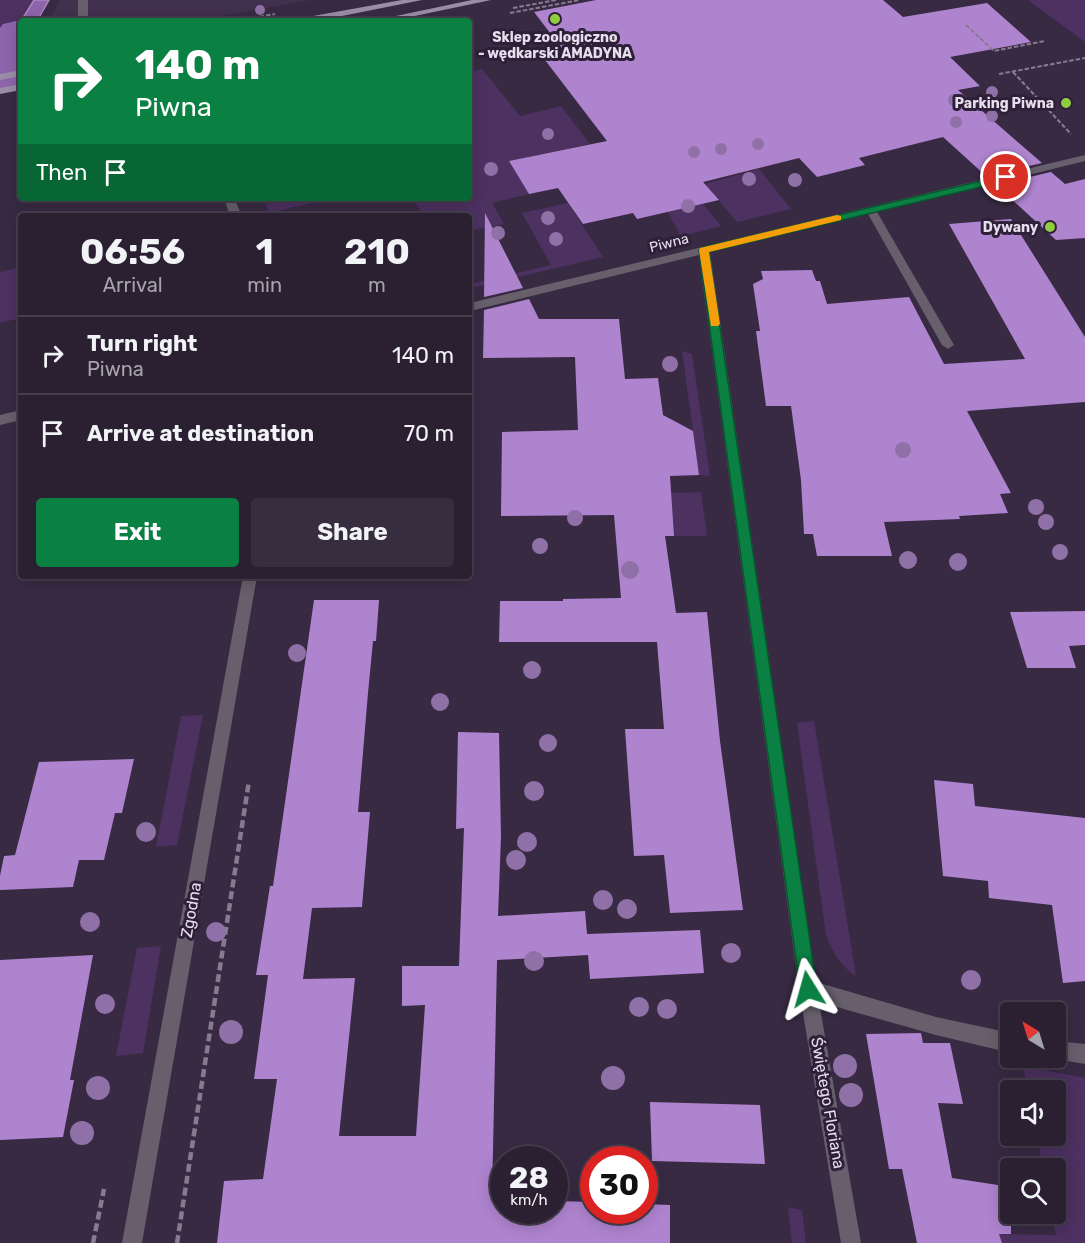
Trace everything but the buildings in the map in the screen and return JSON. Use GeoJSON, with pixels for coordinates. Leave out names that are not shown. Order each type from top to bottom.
{"type":"FeatureCollection","features":[{"type":"Feature","properties":{"kind":"main road"},"geometry":{"type":"LineString","coordinates":[[318,18],[417,0]]}},
{"type":"Feature","properties":{"kind":"main road"},"geometry":{"type":"LineString","coordinates":[[393,18],[486,0]]}},
{"type":"Feature","properties":{"kind":"main road"},"geometry":{"type":"LineString","coordinates":[[0,77],[18,74]]}},
{"type":"Feature","properties":{"kind":"main road"},"geometry":{"type":"LineString","coordinates":[[0,91],[18,88]]}},
{"type":"Feature","properties":{"kind":"street"},"geometry":{"type":"LineString","coordinates":[[83,0],[83,18]]}},
{"type":"Feature","properties":{"kind":"street","name":"Piwna"},"geometry":{"type":"LineString","coordinates":[[472,306],[1085,158]]}},
{"type":"Feature","properties":{"kind":"street"},"geometry":{"type":"LineString","coordinates":[[871,210],[948,345]]}},
{"type":"Feature","properties":{"kind":"street","name":"Świętego Floriana"},"geometry":{"type":"LineString","coordinates":[[704,250],[808,989],[851,1243]]}},
{"type":"Feature","properties":{"kind":"street"},"geometry":{"type":"LineString","coordinates":[[0,420],[18,416]]}},
{"type":"Feature","properties":{"kind":"street","name":"Zgodna"},"geometry":{"type":"LineString","coordinates":[[132,1243],[249,579]]}},
{"type":"Feature","properties":{"kind":"street"},"geometry":{"type":"LineString","coordinates":[[808,989],[936,1026],[1000,1041]]}},
{"type":"Feature","properties":{"kind":"street"},"geometry":{"type":"LineString","coordinates":[[1066,1052],[1085,1054]]}},
{"type":"Feature","properties":{"kind":"path"},"geometry":{"type":"LineString","coordinates":[[511,13],[580,0]]}},
{"type":"Feature","properties":{"kind":"path"},"geometry":{"type":"LineString","coordinates":[[966,25],[994,51],[1046,41]]}},
{"type":"Feature","properties":{"kind":"path"},"geometry":{"type":"LineString","coordinates":[[999,75],[1085,58]]}},
{"type":"Feature","properties":{"kind":"path"},"geometry":{"type":"LineString","coordinates":[[1013,72],[1075,137]]}},
{"type":"Feature","properties":{"kind":"path"},"geometry":{"type":"LineString","coordinates":[[177,1243],[250,775]]}},
{"type":"Feature","properties":{"kind":"shaded area"},"geometry":{"type":"Polygon","coordinates":[[[0,0],[34,0],[23,18],[18,18],[18,26],[0,55],[0,0]]]}},
{"type":"Feature","properties":{"kind":"shaded area"},"geometry":{"type":"Polygon","coordinates":[[[34,0],[49,0],[39,18],[23,18],[34,0]]]}},
{"type":"Feature","properties":{"kind":"shaded area"},"geometry":{"type":"Polygon","coordinates":[[[60,0],[310,0],[209,18],[51,18],[60,0]]]}},
{"type":"Feature","properties":{"kind":"shaded area"},"geometry":{"type":"Polygon","coordinates":[[[1028,0],[1085,0],[1085,42],[1028,0]]]}},
{"type":"Feature","properties":{"kind":"shaded area"},"geometry":{"type":"Polygon","coordinates":[[[18,26],[18,52],[0,55],[18,26]]]}},
{"type":"Feature","properties":{"kind":"shaded area"},"geometry":{"type":"Polygon","coordinates":[[[482,69],[520,116],[561,106],[590,144],[509,161],[529,194],[492,203],[504,224],[472,231],[472,213],[421,213],[415,201],[472,201],[472,71],[482,69]]]}},
{"type":"Feature","properties":{"kind":"shaded area"},"geometry":{"type":"Polygon","coordinates":[[[759,169],[791,209],[737,222],[705,184],[759,169]]]}},
{"type":"Feature","properties":{"kind":"shaded area"},"geometry":{"type":"Polygon","coordinates":[[[679,174],[721,226],[681,236],[650,181],[679,174]]]}},
{"type":"Feature","properties":{"kind":"shaded area"},"geometry":{"type":"Polygon","coordinates":[[[264,201],[321,201],[269,213],[264,201]]]}},
{"type":"Feature","properties":{"kind":"shaded area"},"geometry":{"type":"Polygon","coordinates":[[[568,203],[603,257],[472,288],[472,284],[551,265],[522,213],[568,203]]]}},
{"type":"Feature","properties":{"kind":"shaded area"},"geometry":{"type":"Polygon","coordinates":[[[18,268],[18,319],[0,323],[0,272],[18,268]]]}},
{"type":"Feature","properties":{"kind":"shaded area"},"geometry":{"type":"Polygon","coordinates":[[[682,351],[692,354],[710,476],[699,475],[682,351]]]}},
{"type":"Feature","properties":{"kind":"shaded area"},"geometry":{"type":"Polygon","coordinates":[[[701,492],[707,536],[674,536],[668,493],[701,492]]]}},
{"type":"Feature","properties":{"kind":"shaded area"},"geometry":{"type":"Polygon","coordinates":[[[203,715],[177,845],[156,847],[181,716],[203,715]]]}},
{"type":"Feature","properties":{"kind":"shaded area"},"geometry":{"type":"Polygon","coordinates":[[[814,721],[856,976],[838,958],[826,935],[797,723],[814,721]]]}},
{"type":"Feature","properties":{"kind":"shaded area"},"geometry":{"type":"Polygon","coordinates":[[[161,946],[143,1053],[116,1056],[137,948],[161,946]]]}},
{"type":"Feature","properties":{"kind":"shaded area"},"geometry":{"type":"Polygon","coordinates":[[[1023,1068],[1085,1078],[1085,1243],[1002,1243],[999,1234],[1056,1235],[1054,1224],[1066,1224],[1066,1158],[1041,1158],[1039,1146],[1066,1146],[1066,1080],[1026,1080],[1023,1068]]]}},
{"type":"Feature","properties":{"kind":"shaded area"},"geometry":{"type":"Polygon","coordinates":[[[788,1207],[802,1210],[806,1243],[792,1243],[788,1207]]]}},
{"type":"Feature","properties":{"kind":"waterway"},"geometry":{"type":"LineString","coordinates":[[0,77],[18,41]]}},
{"type":"Feature","properties":{"kind":"slow traffic"},"geometry":{"type":"LineString","coordinates":[[715,324],[704,250],[837,218]]}},
{"type":"Feature","properties":{"kind":"place","name":"Sklep zoologiczno - wędkarski AMADYNA"},"geometry":{"type":"Point","coordinates":[555,19]}},
{"type":"Feature","properties":{"kind":"place","name":"Parking Piwna"},"geometry":{"type":"Point","coordinates":[1066,103]}},
{"type":"Feature","properties":{"kind":"place","name":"Dywany"},"geometry":{"type":"Point","coordinates":[1050,227]}},
{"type":"Feature","properties":{"kind":"route"},"geometry":{"type":"LineString","coordinates":[[808,989],[704,250],[1006,177]]}}]}
